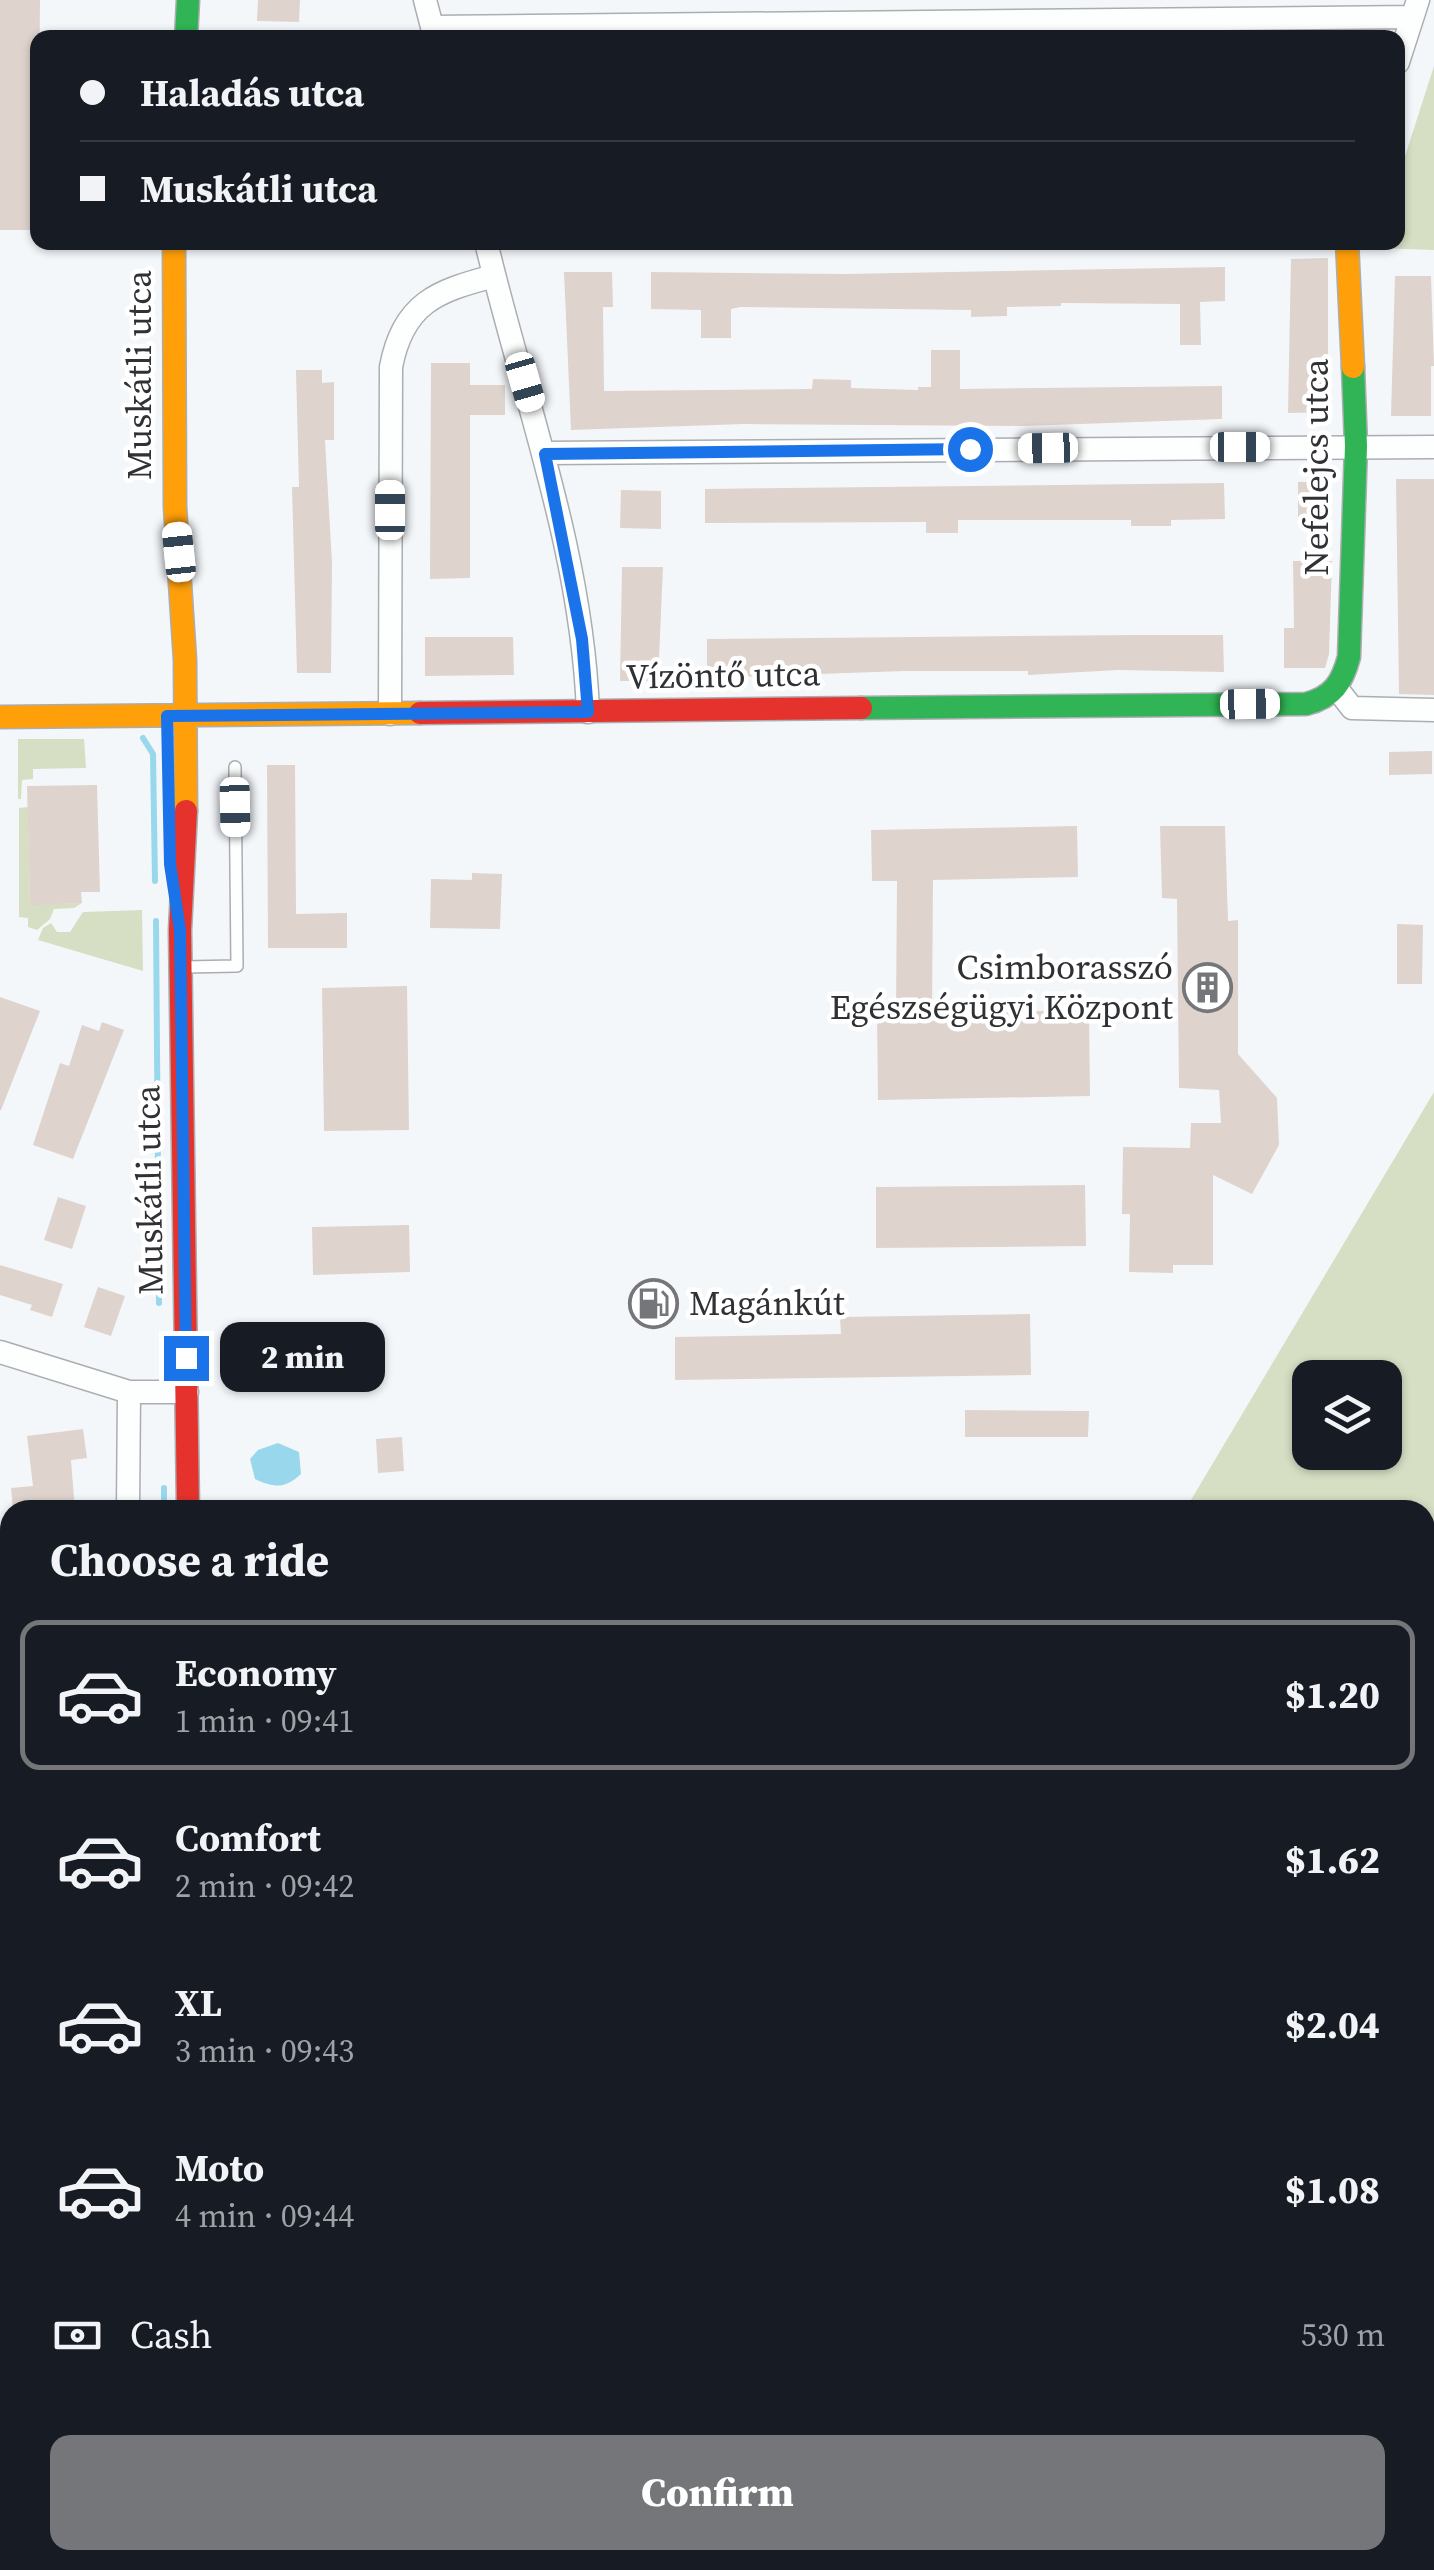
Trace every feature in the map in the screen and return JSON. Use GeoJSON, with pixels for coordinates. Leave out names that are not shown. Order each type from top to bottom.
{"type":"FeatureCollection","features":[{"type":"Feature","properties":{"kind":"street"},"geometry":{"type":"LineString","coordinates":[[170,30],[171,0]]}},
{"type":"Feature","properties":{"kind":"street"},"geometry":{"type":"LineString","coordinates":[[186,30],[188,0]]}},
{"type":"Feature","properties":{"kind":"street"},"geometry":{"type":"LineString","coordinates":[[425,0],[433,30]]}},
{"type":"Feature","properties":{"kind":"street"},"geometry":{"type":"LineString","coordinates":[[519,30],[1415,9],[1405,40]]}},
{"type":"Feature","properties":{"kind":"street","name":"Muskátli utca"},"geometry":{"type":"LineString","coordinates":[[174,250],[174,507],[165,590],[177,716],[170,864],[180,930],[188,1500]]}},
{"type":"Feature","properties":{"kind":"street"},"geometry":{"type":"LineString","coordinates":[[488,250],[545,454],[582,639],[588,712]]}},
{"type":"Feature","properties":{"kind":"street","name":"Nefelejcs utca"},"geometry":{"type":"LineString","coordinates":[[1338,690],[1349,657],[1356,446],[1347,250]]}},
{"type":"Feature","properties":{"kind":"street"},"geometry":{"type":"LineString","coordinates":[[390,714],[391,367],[395,344],[407,320],[426,301],[449,288],[494,276]]}},
{"type":"Feature","properties":{"kind":"street"},"geometry":{"type":"LineString","coordinates":[[545,454],[1434,447]]}},
{"type":"Feature","properties":{"kind":"street"},"geometry":{"type":"LineString","coordinates":[[1338,690],[1352,708],[1434,710]]}},
{"type":"Feature","properties":{"kind":"street","name":"Vízöntő utca"},"geometry":{"type":"LineString","coordinates":[[0,718],[1306,704],[1324,700],[1338,690]]}},
{"type":"Feature","properties":{"kind":"street"},"geometry":{"type":"LineString","coordinates":[[0,1352],[129,1392],[187,1392]]}},
{"type":"Feature","properties":{"kind":"street"},"geometry":{"type":"LineString","coordinates":[[128,1500],[129,1392]]}},
{"type":"Feature","properties":{"kind":"lane"},"geometry":{"type":"LineString","coordinates":[[180,967],[237,966],[235,768]]}},
{"type":"Feature","properties":{"kind":"green space"},"geometry":{"type":"Polygon","coordinates":[[[1434,66],[1434,250],[1405,249],[1405,156],[1434,66]]]}},
{"type":"Feature","properties":{"kind":"green space"},"geometry":{"type":"Polygon","coordinates":[[[18,739],[84,739],[86,768],[33,769],[33,779],[22,780],[18,799],[18,739]]]}},
{"type":"Feature","properties":{"kind":"green space"},"geometry":{"type":"Polygon","coordinates":[[[28,807],[30,904],[82,903],[74,908],[54,909],[50,919],[37,930],[28,927],[28,918],[19,917],[19,808],[28,807]]]}},
{"type":"Feature","properties":{"kind":"green space"},"geometry":{"type":"Polygon","coordinates":[[[142,910],[143,971],[38,940],[43,928],[51,923],[57,932],[70,932],[83,912],[142,910]]]}},
{"type":"Feature","properties":{"kind":"green space"},"geometry":{"type":"Polygon","coordinates":[[[1434,1092],[1434,1500],[1191,1500],[1434,1092]]]}},
{"type":"Feature","properties":{"kind":"water"},"geometry":{"type":"Polygon","coordinates":[[[278,1443],[299,1452],[301,1474],[279,1486],[255,1479],[250,1459],[258,1450],[278,1443]]]}},
{"type":"Feature","properties":{"kind":"building"},"geometry":{"type":"Polygon","coordinates":[[[0,0],[40,0],[40,30],[30,30],[30,230],[0,230],[0,0]]]}},
{"type":"Feature","properties":{"kind":"building"},"geometry":{"type":"Polygon","coordinates":[[[258,0],[300,0],[299,22],[257,21],[258,0]]]}},
{"type":"Feature","properties":{"kind":"building"},"geometry":{"type":"Polygon","coordinates":[[[1328,258],[1328,412],[1288,413],[1291,259],[1328,258]]]}},
{"type":"Feature","properties":{"kind":"building"},"geometry":{"type":"Polygon","coordinates":[[[1225,267],[1225,301],[1200,302],[1201,345],[1180,345],[1180,304],[1061,303],[1007,307],[1007,316],[971,317],[971,310],[740,307],[731,309],[731,338],[701,338],[701,310],[651,309],[651,272],[845,274],[1225,267]]]}},
{"type":"Feature","properties":{"kind":"building"},"geometry":{"type":"Polygon","coordinates":[[[564,272],[612,272],[613,307],[603,307],[604,391],[812,389],[813,379],[851,380],[851,388],[918,390],[931,387],[931,350],[960,350],[960,389],[1222,386],[1222,419],[1024,426],[743,424],[571,430],[564,272]]]}},
{"type":"Feature","properties":{"kind":"building"},"geometry":{"type":"Polygon","coordinates":[[[1395,276],[1431,276],[1431,416],[1391,416],[1395,276]]]}},
{"type":"Feature","properties":{"kind":"building"},"geometry":{"type":"Polygon","coordinates":[[[431,363],[470,363],[470,385],[505,385],[505,415],[470,415],[470,578],[430,579],[431,363]]]}},
{"type":"Feature","properties":{"kind":"building"},"geometry":{"type":"Polygon","coordinates":[[[296,370],[322,370],[322,383],[334,382],[334,440],[325,440],[332,563],[331,673],[297,673],[292,487],[299,487],[296,370]]]}},
{"type":"Feature","properties":{"kind":"building"},"geometry":{"type":"Polygon","coordinates":[[[1396,479],[1434,479],[1434,695],[1399,694],[1396,479]]]}},
{"type":"Feature","properties":{"kind":"building"},"geometry":{"type":"Polygon","coordinates":[[[1298,482],[1331,482],[1331,521],[1298,521],[1298,482]]]}},
{"type":"Feature","properties":{"kind":"building"},"geometry":{"type":"Polygon","coordinates":[[[1224,483],[1225,519],[1171,520],[1171,526],[1131,526],[1131,520],[958,520],[958,533],[926,533],[926,522],[705,523],[705,489],[1224,483]]]}},
{"type":"Feature","properties":{"kind":"building"},"geometry":{"type":"Polygon","coordinates":[[[621,490],[661,491],[661,529],[620,528],[621,490]]]}},
{"type":"Feature","properties":{"kind":"building"},"geometry":{"type":"Polygon","coordinates":[[[1293,561],[1332,561],[1329,654],[1325,668],[1284,668],[1284,628],[1294,628],[1293,561]]]}},
{"type":"Feature","properties":{"kind":"building"},"geometry":{"type":"Polygon","coordinates":[[[622,567],[663,567],[658,681],[620,681],[622,567]]]}},
{"type":"Feature","properties":{"kind":"building"},"geometry":{"type":"Polygon","coordinates":[[[1223,635],[1224,672],[1118,670],[1028,675],[1028,671],[904,671],[707,678],[707,639],[1223,635]]]}},
{"type":"Feature","properties":{"kind":"building"},"geometry":{"type":"Polygon","coordinates":[[[425,637],[513,637],[514,675],[425,676],[425,637]]]}},
{"type":"Feature","properties":{"kind":"building"},"geometry":{"type":"Polygon","coordinates":[[[1432,751],[1432,774],[1389,775],[1389,752],[1432,751]]]}},
{"type":"Feature","properties":{"kind":"building"},"geometry":{"type":"Polygon","coordinates":[[[267,765],[295,765],[296,914],[347,913],[347,948],[268,948],[267,765]]]}},
{"type":"Feature","properties":{"kind":"building"},"geometry":{"type":"Polygon","coordinates":[[[97,785],[100,892],[81,892],[82,903],[30,905],[27,786],[97,785]]]}},
{"type":"Feature","properties":{"kind":"building"},"geometry":{"type":"Polygon","coordinates":[[[1077,826],[1078,877],[933,880],[932,1013],[1089,1010],[1090,1096],[878,1100],[877,1014],[896,1013],[897,881],[872,881],[871,830],[1077,826]]]}},
{"type":"Feature","properties":{"kind":"building","name":"Csimborasszó Egészségügyi Központ"},"geometry":{"type":"Polygon","coordinates":[[[1160,826],[1225,826],[1228,921],[1238,920],[1238,1054],[1277,1098],[1279,1145],[1252,1194],[1213,1175],[1213,1265],[1173,1265],[1173,1273],[1129,1272],[1130,1214],[1122,1214],[1123,1147],[1190,1148],[1191,1123],[1221,1123],[1219,1090],[1179,1088],[1177,899],[1162,898],[1160,826]]]}},
{"type":"Feature","properties":{"kind":"building"},"geometry":{"type":"Polygon","coordinates":[[[472,873],[502,874],[500,929],[430,928],[431,879],[472,880],[472,873]]]}},
{"type":"Feature","properties":{"kind":"building"},"geometry":{"type":"Polygon","coordinates":[[[1397,924],[1423,925],[1422,984],[1397,984],[1397,924]]]}},
{"type":"Feature","properties":{"kind":"building"},"geometry":{"type":"Polygon","coordinates":[[[407,986],[409,1130],[324,1131],[322,988],[407,986]]]}},
{"type":"Feature","properties":{"kind":"building"},"geometry":{"type":"Polygon","coordinates":[[[0,997],[40,1011],[1,1110],[0,1110],[0,997]]]}},
{"type":"Feature","properties":{"kind":"building"},"geometry":{"type":"Polygon","coordinates":[[[102,1022],[124,1030],[73,1159],[33,1145],[60,1063],[69,1066],[82,1025],[99,1031],[102,1022]]]}},
{"type":"Feature","properties":{"kind":"building"},"geometry":{"type":"Polygon","coordinates":[[[1085,1185],[1086,1246],[876,1248],[876,1187],[1085,1185]]]}},
{"type":"Feature","properties":{"kind":"building"},"geometry":{"type":"Polygon","coordinates":[[[58,1197],[86,1206],[72,1249],[44,1240],[58,1197]]]}},
{"type":"Feature","properties":{"kind":"building"},"geometry":{"type":"Polygon","coordinates":[[[409,1225],[410,1272],[313,1275],[312,1227],[409,1225]]]}},
{"type":"Feature","properties":{"kind":"building"},"geometry":{"type":"Polygon","coordinates":[[[0,1265],[63,1284],[52,1317],[30,1310],[32,1305],[0,1295],[0,1265]]]}},
{"type":"Feature","properties":{"kind":"building"},"geometry":{"type":"Polygon","coordinates":[[[98,1287],[125,1296],[111,1336],[84,1327],[98,1287]]]}},
{"type":"Feature","properties":{"kind":"building"},"geometry":{"type":"Polygon","coordinates":[[[1030,1314],[1031,1375],[675,1380],[675,1337],[841,1334],[840,1317],[1030,1314]]]}},
{"type":"Feature","properties":{"kind":"building"},"geometry":{"type":"Polygon","coordinates":[[[965,1410],[1089,1411],[1088,1437],[965,1437],[965,1410]]]}},
{"type":"Feature","properties":{"kind":"building"},"geometry":{"type":"Polygon","coordinates":[[[83,1429],[87,1458],[71,1460],[74,1500],[12,1500],[11,1488],[33,1486],[27,1436],[83,1429]]]}},
{"type":"Feature","properties":{"kind":"building"},"geometry":{"type":"Polygon","coordinates":[[[402,1437],[404,1471],[378,1473],[376,1439],[402,1437]]]}},
{"type":"Feature","properties":{"kind":"waterway"},"geometry":{"type":"LineString","coordinates":[[143,738],[153,754],[155,881]]}},
{"type":"Feature","properties":{"kind":"waterway"},"geometry":{"type":"LineString","coordinates":[[156,921],[159,1303]]}},
{"type":"Feature","properties":{"kind":"waterway"},"geometry":{"type":"LineString","coordinates":[[164,1488],[164,1500]]}},
{"type":"Feature","properties":{"kind":"traffic: fast"},"geometry":{"type":"LineString","coordinates":[[186,30],[188,0]]}},
{"type":"Feature","properties":{"kind":"traffic: fast"},"geometry":{"type":"LineString","coordinates":[[861,708],[1306,704],[1330,693],[1349,657],[1356,446],[1353,367]]}},
{"type":"Feature","properties":{"kind":"traffic: slow"},"geometry":{"type":"LineString","coordinates":[[174,250],[175,507],[185,660],[186,811]]}},
{"type":"Feature","properties":{"kind":"traffic: slow"},"geometry":{"type":"LineString","coordinates":[[1347,250],[1353,367]]}},
{"type":"Feature","properties":{"kind":"traffic: slow"},"geometry":{"type":"LineString","coordinates":[[0,717],[420,713]]}},
{"type":"Feature","properties":{"kind":"traffic: jam"},"geometry":{"type":"LineString","coordinates":[[420,713],[861,708]]}},
{"type":"Feature","properties":{"kind":"traffic: jam"},"geometry":{"type":"LineString","coordinates":[[186,811],[180,930],[188,1500]]}},
{"type":"Feature","properties":{"kind":"place","name":"Csimborasszó Egészségügyi Központ"},"geometry":{"type":"Point","coordinates":[1208,987]}},
{"type":"Feature","properties":{"kind":"place","name":"Magánkút"},"geometry":{"type":"Point","coordinates":[654,1303]}},
{"type":"Feature","properties":{"kind":"route"},"geometry":{"type":"LineString","coordinates":[[186,1358],[180,930],[170,864],[167,716],[588,712],[582,639],[545,454],[970,449]]}}]}
